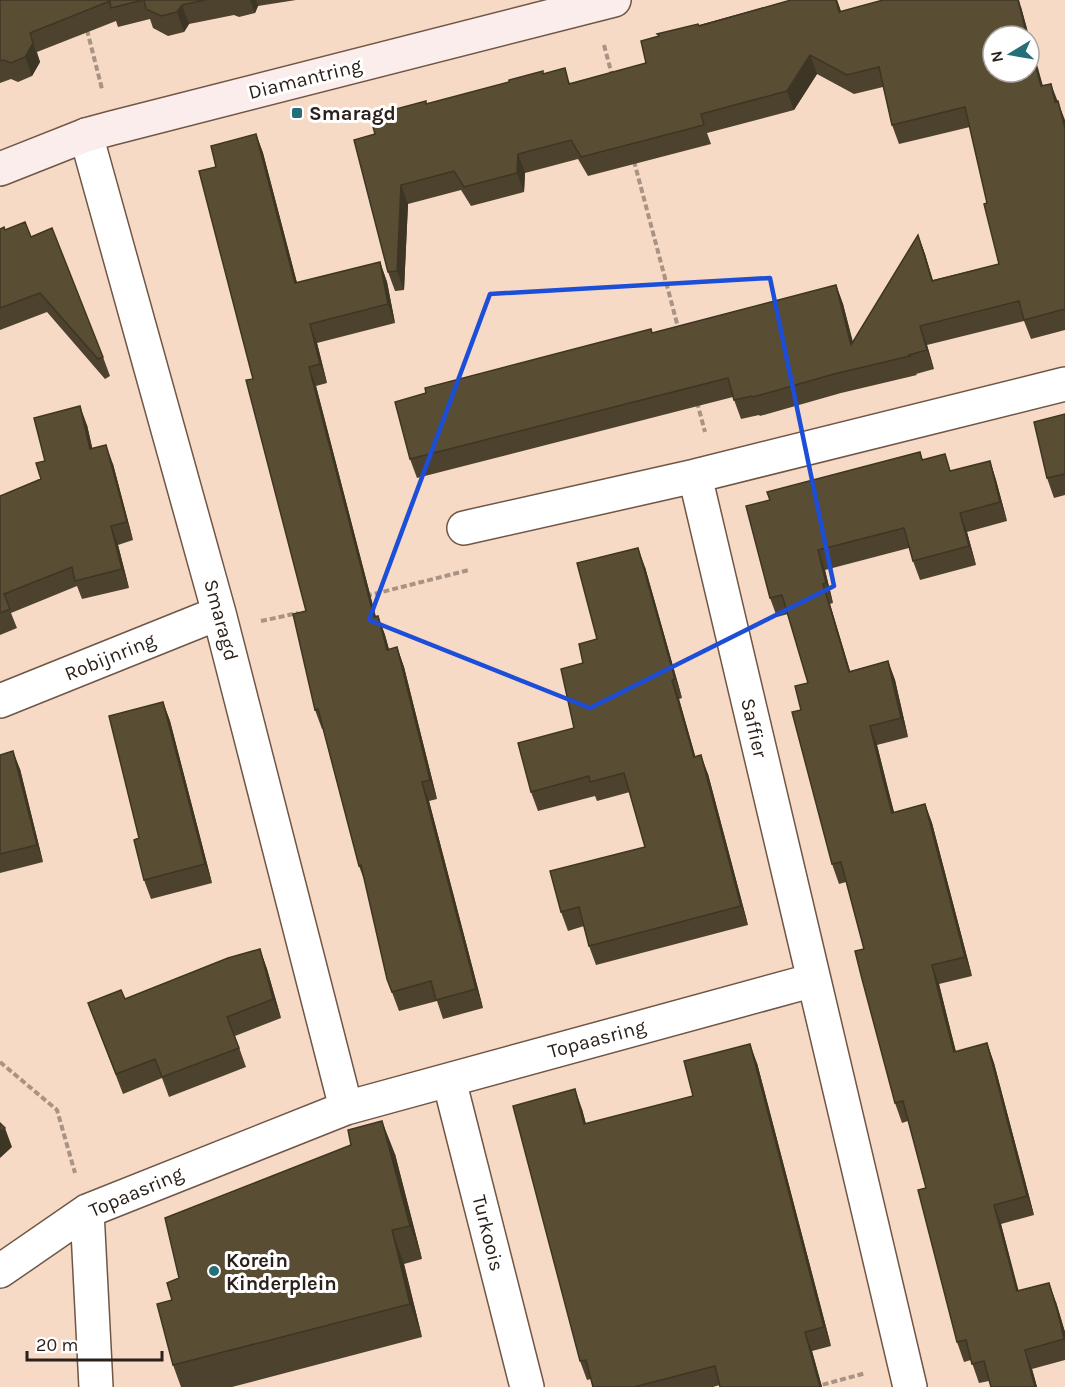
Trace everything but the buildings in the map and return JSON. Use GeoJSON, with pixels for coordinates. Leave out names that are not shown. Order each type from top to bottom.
{"type":"FeatureCollection","features":[{"type":"Feature","properties":{"kind":"street","name":"Diamantring"},"geometry":{"type":"LineString","coordinates":[[0,170],[99,131],[590,4]]}},
{"type":"Feature","properties":{"kind":"street","name":"Smaragd"},"geometry":{"type":"LineString","coordinates":[[99,131],[219,613],[346,1108]]}},
{"type":"Feature","properties":{"kind":"street"},"geometry":{"type":"LineString","coordinates":[[464,528],[705,473],[1065,384]]}},
{"type":"Feature","properties":{"kind":"street","name":"Saffier"},"geometry":{"type":"LineString","coordinates":[[705,473],[814,980]]}},
{"type":"Feature","properties":{"kind":"street","name":"Robijnring"},"geometry":{"type":"LineString","coordinates":[[0,700],[219,613]]}},
{"type":"Feature","properties":{"kind":"street"},"geometry":{"type":"LineString","coordinates":[[814,980],[908,1375]]}},
{"type":"Feature","properties":{"kind":"street","name":"Topaasring"},"geometry":{"type":"LineString","coordinates":[[0,1271],[87,1211],[346,1108],[814,980]]}},
{"type":"Feature","properties":{"kind":"street","name":"Turkoois"},"geometry":{"type":"LineString","coordinates":[[449,1080],[527,1387]]}},
{"type":"Feature","properties":{"kind":"street"},"geometry":{"type":"LineString","coordinates":[[87,1211],[96,1387]]}},
{"type":"Feature","properties":{"kind":"path"},"geometry":{"type":"LineString","coordinates":[[590,4],[614,85]]}},
{"type":"Feature","properties":{"kind":"path"},"geometry":{"type":"LineString","coordinates":[[85,23],[99,131]]}},
{"type":"Feature","properties":{"kind":"path"},"geometry":{"type":"LineString","coordinates":[[632,153],[680,334]]}},
{"type":"Feature","properties":{"kind":"path"},"geometry":{"type":"LineString","coordinates":[[694,391],[705,473]]}},
{"type":"Feature","properties":{"kind":"path"},"geometry":{"type":"LineString","coordinates":[[364,596],[474,569],[464,528]]}},
{"type":"Feature","properties":{"kind":"path"},"geometry":{"type":"LineString","coordinates":[[219,613],[264,622],[308,610]]}},
{"type":"Feature","properties":{"kind":"path"},"geometry":{"type":"LineString","coordinates":[[0,1062],[57,1110],[87,1211]]}},
{"type":"Feature","properties":{"kind":"path"},"geometry":{"type":"LineString","coordinates":[[814,1387],[908,1375]]}},
{"type":"Feature","properties":{"kind":"highlighted area"},"geometry":{"type":"Polygon","coordinates":[[[770,278],[834,586],[590,708],[369,620],[490,294],[770,278]]]}},
{"type":"Feature","properties":{"kind":"place","name":"Smaragd"},"geometry":{"type":"Point","coordinates":[297,113]}},
{"type":"Feature","properties":{"kind":"place","name":"Korein Kinderplein"},"geometry":{"type":"Point","coordinates":[214,1271]}}]}
